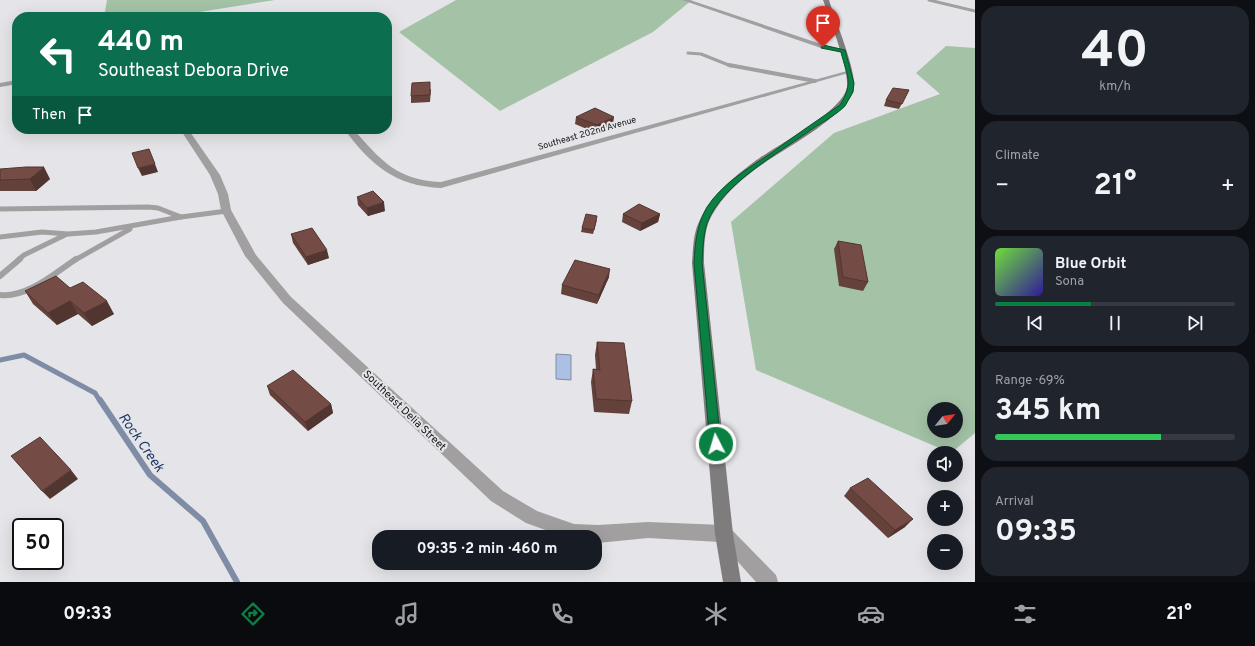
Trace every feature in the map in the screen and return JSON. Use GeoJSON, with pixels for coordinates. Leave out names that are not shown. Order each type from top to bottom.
{"type":"FeatureCollection","features":[{"type":"Feature","properties":{"kind":"main road"},"geometry":{"type":"LineString","coordinates":[[732,582],[724,534],[698,263],[699,241],[703,224],[711,208],[722,193],[740,177],[842,106],[850,92],[852,83],[850,72],[826,0]]}},
{"type":"Feature","properties":{"kind":"street"},"geometry":{"type":"LineString","coordinates":[[685,0],[823,47],[842,50]]}},
{"type":"Feature","properties":{"kind":"street","name":"Southeast 202nd Avenue"},"geometry":{"type":"LineString","coordinates":[[353,134],[385,169],[404,179],[423,186],[441,185],[850,72]]}},
{"type":"Feature","properties":{"kind":"street","name":"Southeast Delia Street"},"geometry":{"type":"LineString","coordinates":[[187,134],[215,175],[223,194],[227,211],[251,256],[288,300],[497,496],[532,517],[574,532],[598,534],[648,530],[724,534]]}},
{"type":"Feature","properties":{"kind":"street"},"geometry":{"type":"LineString","coordinates":[[724,534],[769,582]]}},
{"type":"Feature","properties":{"kind":"lane"},"geometry":{"type":"LineString","coordinates":[[929,0],[975,11]]}},
{"type":"Feature","properties":{"kind":"lane"},"geometry":{"type":"LineString","coordinates":[[688,52],[701,54],[731,66],[815,81]]}},
{"type":"Feature","properties":{"kind":"lane"},"geometry":{"type":"LineString","coordinates":[[0,85],[12,83]]}},
{"type":"Feature","properties":{"kind":"lane"},"geometry":{"type":"LineString","coordinates":[[0,209],[148,207],[158,208],[181,217]]}},
{"type":"Feature","properties":{"kind":"lane"},"geometry":{"type":"LineString","coordinates":[[0,237],[42,232],[68,234],[136,226],[181,217],[227,211]]}},
{"type":"Feature","properties":{"kind":"lane"},"geometry":{"type":"LineString","coordinates":[[0,294],[3,296],[16,293],[38,284],[86,252],[136,226]]}},
{"type":"Feature","properties":{"kind":"lane"},"geometry":{"type":"LineString","coordinates":[[0,276],[24,255],[68,234]]}},
{"type":"Feature","properties":{"kind":"green space"},"geometry":{"type":"Polygon","coordinates":[[[107,0],[275,0],[199,12],[105,12],[107,0]]]}},
{"type":"Feature","properties":{"kind":"green space"},"geometry":{"type":"Polygon","coordinates":[[[456,0],[692,0],[653,32],[500,111],[399,32],[456,0]]]}},
{"type":"Feature","properties":{"kind":"green space"},"geometry":{"type":"Polygon","coordinates":[[[946,46],[975,48],[975,433],[959,446],[935,446],[756,370],[731,222],[834,133],[940,94],[916,73],[946,46]]]}},
{"type":"Feature","properties":{"kind":"water"},"geometry":{"type":"Polygon","coordinates":[[[556,354],[571,355],[571,380],[556,379],[556,354]]]}},
{"type":"Feature","properties":{"kind":"building"},"geometry":{"type":"Polygon","coordinates":[[[430,82],[430,95],[411,96],[412,83],[430,82]]]}},
{"type":"Feature","properties":{"kind":"building"},"geometry":{"type":"Polygon","coordinates":[[[893,88],[909,90],[902,104],[886,100],[893,88]]]}},
{"type":"Feature","properties":{"kind":"building"},"geometry":{"type":"Polygon","coordinates":[[[595,108],[614,117],[597,125],[576,117],[595,108]]]}},
{"type":"Feature","properties":{"kind":"building"},"geometry":{"type":"Polygon","coordinates":[[[149,149],[155,164],[138,168],[132,153],[149,149]]]}},
{"type":"Feature","properties":{"kind":"building"},"geometry":{"type":"Polygon","coordinates":[[[44,167],[30,179],[0,180],[0,169],[44,167]]]}},
{"type":"Feature","properties":{"kind":"building"},"geometry":{"type":"Polygon","coordinates":[[[373,191],[384,202],[367,208],[357,197],[373,191]]]}},
{"type":"Feature","properties":{"kind":"building"},"geometry":{"type":"Polygon","coordinates":[[[639,204],[660,214],[642,223],[623,214],[639,204]]]}},
{"type":"Feature","properties":{"kind":"building"},"geometry":{"type":"Polygon","coordinates":[[[586,214],[597,216],[594,230],[582,228],[586,214]]]}},
{"type":"Feature","properties":{"kind":"building"},"geometry":{"type":"Polygon","coordinates":[[[312,228],[327,250],[306,257],[291,234],[312,228]]]}},
{"type":"Feature","properties":{"kind":"building"},"geometry":{"type":"Polygon","coordinates":[[[838,241],[861,245],[868,282],[843,277],[838,241]]]}},
{"type":"Feature","properties":{"kind":"building"},"geometry":{"type":"Polygon","coordinates":[[[575,260],[610,269],[599,295],[562,285],[575,260]]]}},
{"type":"Feature","properties":{"kind":"building"},"geometry":{"type":"Polygon","coordinates":[[[56,276],[70,288],[83,282],[107,301],[84,313],[70,301],[48,313],[25,291],[56,276]]]}},
{"type":"Feature","properties":{"kind":"building"},"geometry":{"type":"Polygon","coordinates":[[[597,342],[624,343],[632,401],[596,399],[593,369],[600,370],[597,342]]]}},
{"type":"Feature","properties":{"kind":"building"},"geometry":{"type":"Polygon","coordinates":[[[293,370],[331,404],[305,422],[267,386],[293,370]]]}},
{"type":"Feature","properties":{"kind":"building"},"geometry":{"type":"Polygon","coordinates":[[[40,437],[71,470],[42,491],[11,456],[40,437]]]}},
{"type":"Feature","properties":{"kind":"building"},"geometry":{"type":"Polygon","coordinates":[[[868,478],[913,519],[895,530],[850,488],[868,478]]]}},
{"type":"Feature","properties":{"kind":"waterway","name":"Rock Creek"},"geometry":{"type":"LineString","coordinates":[[0,360],[24,355],[95,393],[100,401]]}},
{"type":"Feature","properties":{"kind":"waterway","name":"Rock Creek"},"geometry":{"type":"LineString","coordinates":[[100,400],[150,475],[203,521],[237,582]]}},
{"type":"Feature","properties":{"kind":"route"},"geometry":{"type":"LineString","coordinates":[[716,444],[698,263],[699,241],[703,224],[711,208],[722,193],[740,177],[842,106],[850,92],[852,83],[850,72],[842,50],[823,47]]}}]}
